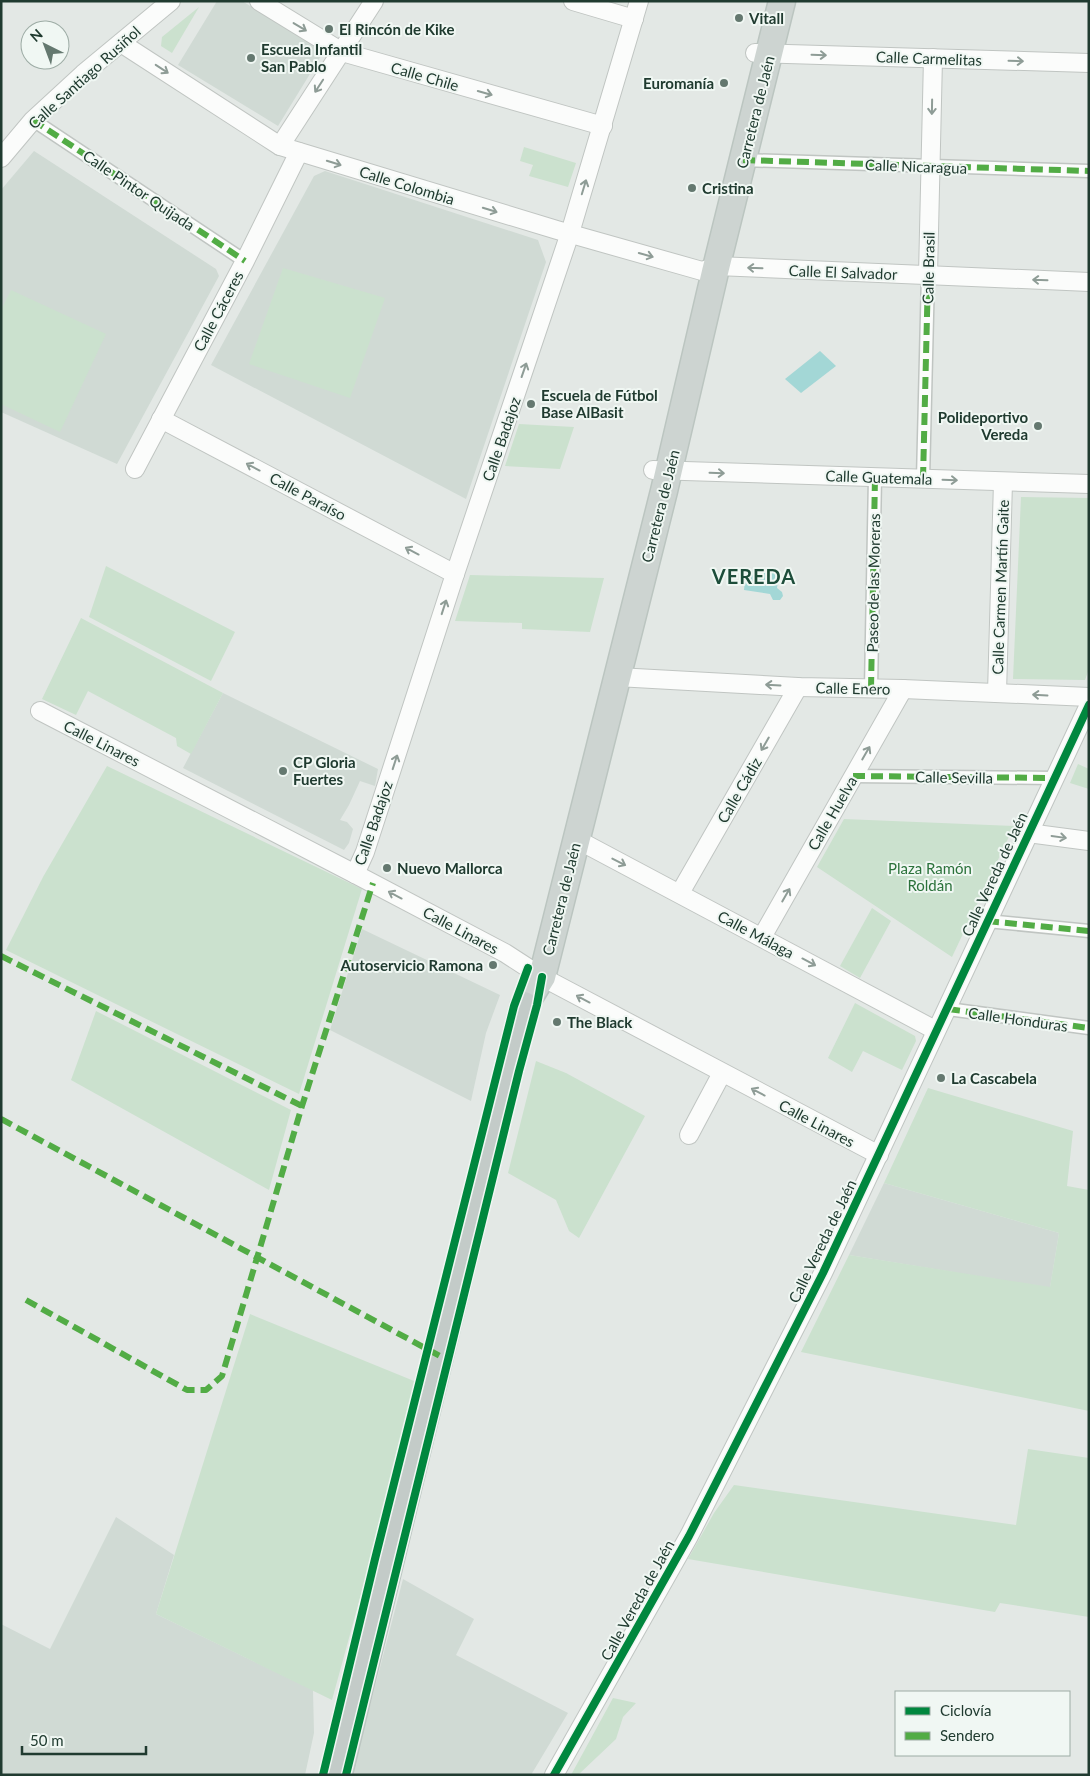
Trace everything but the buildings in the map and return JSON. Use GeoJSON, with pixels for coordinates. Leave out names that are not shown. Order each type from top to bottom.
{"type":"FeatureCollection","features":[{"type":"Feature","properties":{"kind":"highway","name":"Carretera de Jaén"},"geometry":{"type":"LineString","coordinates":[[338,1775],[524,1006]]}},
{"type":"Feature","properties":{"kind":"main road","name":"Carretera de Jaén"},"geometry":{"type":"LineString","coordinates":[[709,269],[743,160],[762,53],[767,1]]}},
{"type":"Feature","properties":{"kind":"main road","name":"Carretera de Jaén"},"geometry":{"type":"LineString","coordinates":[[535,972],[661,470],[762,53],[782,1]]}},
{"type":"Feature","properties":{"kind":"main road","name":"Carretera de Jaén"},"geometry":{"type":"LineString","coordinates":[[524,1006],[576,839],[617,677],[661,470]]}},
{"type":"Feature","properties":{"kind":"street","name":"Calle Santiago Rusiñol"},"geometry":{"type":"LineString","coordinates":[[1,158],[33,120],[82,74],[171,1]]}},
{"type":"Feature","properties":{"kind":"street","name":"Calle Chile"},"geometry":{"type":"LineString","coordinates":[[259,1],[341,52],[603,126]]}},
{"type":"Feature","properties":{"kind":"street"},"geometry":{"type":"LineString","coordinates":[[280,146],[374,1]]}},
{"type":"Feature","properties":{"kind":"street"},"geometry":{"type":"LineString","coordinates":[[573,1],[634,20]]}},
{"type":"Feature","properties":{"kind":"street","name":"Calle Badajoz"},"geometry":{"type":"LineString","coordinates":[[355,874],[365,852],[455,574],[570,234],[639,1]]}},
{"type":"Feature","properties":{"kind":"street","name":"Calle Colombia"},"geometry":{"type":"LineString","coordinates":[[121,43],[280,146],[570,234],[709,269]]}},
{"type":"Feature","properties":{"kind":"street","name":"Calle Carmelitas"},"geometry":{"type":"LineString","coordinates":[[762,53],[1089,63]]}},
{"type":"Feature","properties":{"kind":"street","name":"Calle Brasil"},"geometry":{"type":"LineString","coordinates":[[923,479],[933,58]]}},
{"type":"Feature","properties":{"kind":"street","name":"Calle Pintor Quijada"},"geometry":{"type":"LineString","coordinates":[[33,120],[245,261]]}},
{"type":"Feature","properties":{"kind":"street","name":"Calle Cáceres"},"geometry":{"type":"LineString","coordinates":[[135,468],[245,261],[299,152]]}},
{"type":"Feature","properties":{"kind":"street","name":"Calle Nicaragua"},"geometry":{"type":"LineString","coordinates":[[743,160],[1089,171]]}},
{"type":"Feature","properties":{"kind":"street","name":"Calle El Salvador"},"geometry":{"type":"LineString","coordinates":[[709,269],[1089,282]]}},
{"type":"Feature","properties":{"kind":"street","name":"Calle Paraíso"},"geometry":{"type":"LineString","coordinates":[[161,419],[455,574]]}},
{"type":"Feature","properties":{"kind":"street","name":"Calle Guatemala"},"geometry":{"type":"LineString","coordinates":[[661,470],[1089,484]]}},
{"type":"Feature","properties":{"kind":"street","name":"Paseo de las Moreras"},"geometry":{"type":"LineString","coordinates":[[871,689],[876,477]]}},
{"type":"Feature","properties":{"kind":"street","name":"Calle Carmen Martín Gaite"},"geometry":{"type":"LineString","coordinates":[[997,692],[1003,482]]}},
{"type":"Feature","properties":{"kind":"street","name":"Calle Enero"},"geometry":{"type":"LineString","coordinates":[[617,677],[798,687],[997,692],[1089,697]]}},
{"type":"Feature","properties":{"kind":"street","name":"Calle Cádiz"},"geometry":{"type":"LineString","coordinates":[[680,893],[798,687]]}},
{"type":"Feature","properties":{"kind":"street","name":"Calle Huelva"},"geometry":{"type":"LineString","coordinates":[[762,937],[903,689]]}},
{"type":"Feature","properties":{"kind":"street","name":"Calle Vereda de Jaén"},"geometry":{"type":"LineString","coordinates":[[554,1775],[689,1536],[823,1273],[935,1030],[948,1009],[1028,833],[1089,706]]}},
{"type":"Feature","properties":{"kind":"street","name":"Calle Linares"},"geometry":{"type":"LineString","coordinates":[[40,710],[505,953],[535,972],[879,1155]]}},
{"type":"Feature","properties":{"kind":"street","name":"Calle Sevilla"},"geometry":{"type":"LineString","coordinates":[[853,776],[1054,778]]}},
{"type":"Feature","properties":{"kind":"street"},"geometry":{"type":"LineString","coordinates":[[1028,833],[1089,841]]}},
{"type":"Feature","properties":{"kind":"street","name":"Calle Málaga"},"geometry":{"type":"LineString","coordinates":[[576,839],[935,1030]]}},
{"type":"Feature","properties":{"kind":"street"},"geometry":{"type":"LineString","coordinates":[[987,922],[1089,931]]}},
{"type":"Feature","properties":{"kind":"street","name":"Calle Honduras"},"geometry":{"type":"LineString","coordinates":[[948,1009],[1089,1028]]}},
{"type":"Feature","properties":{"kind":"street"},"geometry":{"type":"LineString","coordinates":[[689,1135],[722,1073]]}},
{"type":"Feature","properties":{"kind":"shaded area","name":"Escuela Infantil San Pablo"},"geometry":{"type":"Polygon","coordinates":[[[217,1],[242,1],[324,51],[278,126],[178,65],[217,1]]]}},
{"type":"Feature","properties":{"kind":"shaded area"},"geometry":{"type":"Polygon","coordinates":[[[34,151],[216,269],[219,276],[117,464],[1,412],[1,190],[34,151]]]}},
{"type":"Feature","properties":{"kind":"shaded area"},"geometry":{"type":"Polygon","coordinates":[[[325,171],[538,240],[546,262],[466,499],[211,365],[314,176],[325,171]]]}},
{"type":"Feature","properties":{"kind":"shaded area","name":"CP Gloria Fuertes"},"geometry":{"type":"Polygon","coordinates":[[[223,693],[378,769],[375,786],[360,781],[340,820],[347,822],[353,829],[349,843],[344,850],[183,768],[223,693]]]}},
{"type":"Feature","properties":{"kind":"shaded area"},"geometry":{"type":"Polygon","coordinates":[[[362,929],[500,995],[486,1033],[471,1101],[330,1030],[362,929]]]}},
{"type":"Feature","properties":{"kind":"shaded area"},"geometry":{"type":"Polygon","coordinates":[[[884,1183],[1059,1233],[1050,1288],[849,1255],[884,1183]]]}},
{"type":"Feature","properties":{"kind":"shaded area"},"geometry":{"type":"Polygon","coordinates":[[[116,1517],[174,1555],[156,1614],[313,1690],[314,1733],[305,1775],[1,1775],[1,1624],[50,1649],[116,1517]]]}},
{"type":"Feature","properties":{"kind":"shaded area"},"geometry":{"type":"Polygon","coordinates":[[[403,1579],[474,1619],[456,1655],[568,1713],[531,1775],[352,1775],[403,1579]]]}},
{"type":"Feature","properties":{"kind":"green space"},"geometry":{"type":"Polygon","coordinates":[[[199,7],[172,53],[161,46],[162,37],[199,7]]]}},
{"type":"Feature","properties":{"kind":"green space"},"geometry":{"type":"Polygon","coordinates":[[[524,147],[576,163],[568,187],[529,176],[533,165],[520,161],[524,147]]]}},
{"type":"Feature","properties":{"kind":"green space"},"geometry":{"type":"Polygon","coordinates":[[[283,268],[385,298],[350,398],[249,364],[283,268]]]}},
{"type":"Feature","properties":{"kind":"green space"},"geometry":{"type":"Polygon","coordinates":[[[11,290],[106,334],[60,432],[1,404],[1,310],[11,290]]]}},
{"type":"Feature","properties":{"kind":"green space"},"geometry":{"type":"Polygon","coordinates":[[[519,424],[574,427],[560,469],[505,466],[519,424]]]}},
{"type":"Feature","properties":{"kind":"green space"},"geometry":{"type":"Polygon","coordinates":[[[1021,497],[1089,498],[1089,669],[1085,680],[1013,679],[1021,497]]]}},
{"type":"Feature","properties":{"kind":"green space"},"geometry":{"type":"Polygon","coordinates":[[[106,566],[235,632],[211,681],[89,617],[106,566]]]}},
{"type":"Feature","properties":{"kind":"green space"},"geometry":{"type":"Polygon","coordinates":[[[470,575],[604,578],[590,632],[522,629],[522,623],[455,621],[470,575]]]}},
{"type":"Feature","properties":{"kind":"green space"},"geometry":{"type":"Polygon","coordinates":[[[81,618],[223,693],[191,754],[177,746],[176,738],[88,691],[76,715],[42,699],[81,618]]]}},
{"type":"Feature","properties":{"kind":"green space"},"geometry":{"type":"Polygon","coordinates":[[[1078,764],[1089,769],[1089,789],[1070,783],[1078,764]]]}},
{"type":"Feature","properties":{"kind":"green space"},"geometry":{"type":"Polygon","coordinates":[[[107,766],[362,889],[299,1094],[6,950],[43,877],[107,766]]]}},
{"type":"Feature","properties":{"kind":"green space","name":"Plaza Ramón Roldán"},"geometry":{"type":"Polygon","coordinates":[[[844,819],[1014,826],[952,957],[817,867],[844,819]]]}},
{"type":"Feature","properties":{"kind":"green space"},"geometry":{"type":"Polygon","coordinates":[[[872,908],[891,921],[860,978],[840,966],[872,908]]]}},
{"type":"Feature","properties":{"kind":"green space"},"geometry":{"type":"Polygon","coordinates":[[[855,1003],[915,1036],[916,1041],[902,1070],[863,1051],[852,1072],[828,1058],[855,1003]]]}},
{"type":"Feature","properties":{"kind":"green space"},"geometry":{"type":"Polygon","coordinates":[[[96,1011],[291,1110],[269,1190],[71,1080],[96,1011]]]}},
{"type":"Feature","properties":{"kind":"green space"},"geometry":{"type":"Polygon","coordinates":[[[536,1061],[566,1073],[645,1116],[579,1238],[569,1231],[556,1200],[508,1173],[536,1061]]]}},
{"type":"Feature","properties":{"kind":"green space"},"geometry":{"type":"Polygon","coordinates":[[[928,1088],[1073,1131],[1067,1186],[1089,1190],[1089,1411],[801,1352],[849,1255],[1050,1287],[1059,1233],[884,1183],[928,1088]]]}},
{"type":"Feature","properties":{"kind":"green space"},"geometry":{"type":"Polygon","coordinates":[[[250,1314],[419,1383],[332,1700],[156,1614],[250,1314]]]}},
{"type":"Feature","properties":{"kind":"green space"},"geometry":{"type":"Polygon","coordinates":[[[1028,1449],[1089,1458],[1089,1617],[1000,1603],[995,1612],[688,1559],[714,1513],[734,1485],[1016,1525],[1028,1449]]]}},
{"type":"Feature","properties":{"kind":"green space"},"geometry":{"type":"Polygon","coordinates":[[[613,1698],[636,1703],[623,1717],[616,1739],[578,1775],[571,1775],[613,1698]]]}},
{"type":"Feature","properties":{"kind":"water"},"geometry":{"type":"Polygon","coordinates":[[[820,351],[836,366],[801,393],[785,379],[820,351]]]}},
{"type":"Feature","properties":{"kind":"water"},"geometry":{"type":"Polygon","coordinates":[[[770,567],[777,568],[779,573],[777,588],[782,592],[783,596],[780,600],[773,600],[770,594],[744,590],[746,570],[764,572],[770,567]]]}},
{"type":"Feature","properties":{"kind":"marked path"},"geometry":{"type":"LineString","coordinates":[[33,120],[245,261]]}},
{"type":"Feature","properties":{"kind":"marked path"},"geometry":{"type":"LineString","coordinates":[[743,160],[1089,171]]}},
{"type":"Feature","properties":{"kind":"marked path"},"geometry":{"type":"LineString","coordinates":[[923,479],[928,275]]}},
{"type":"Feature","properties":{"kind":"marked path"},"geometry":{"type":"LineString","coordinates":[[871,689],[875,477]]}},
{"type":"Feature","properties":{"kind":"marked path"},"geometry":{"type":"LineString","coordinates":[[853,776],[1054,778]]}},
{"type":"Feature","properties":{"kind":"marked path"},"geometry":{"type":"LineString","coordinates":[[26,1300],[187,1390],[206,1390],[222,1376],[302,1106],[373,883]]}},
{"type":"Feature","properties":{"kind":"marked path"},"geometry":{"type":"LineString","coordinates":[[987,921],[1089,931]]}},
{"type":"Feature","properties":{"kind":"marked path"},"geometry":{"type":"LineString","coordinates":[[1,956],[302,1106]]}},
{"type":"Feature","properties":{"kind":"marked path"},"geometry":{"type":"LineString","coordinates":[[948,1009],[1089,1028]]}},
{"type":"Feature","properties":{"kind":"marked path"},"geometry":{"type":"LineString","coordinates":[[1,1119],[440,1356]]}},
{"type":"Feature","properties":{"kind":"cycle path"},"geometry":{"type":"LineString","coordinates":[[554,1775],[689,1536],[823,1273],[1089,705]]}},
{"type":"Feature","properties":{"kind":"cycle path"},"geometry":{"type":"LineString","coordinates":[[323,1775],[375,1559],[514,1006],[528,968]]}},
{"type":"Feature","properties":{"kind":"cycle path"},"geometry":{"type":"LineString","coordinates":[[346,1775],[519,1071],[537,1005],[542,977]]}},
{"type":"Feature","properties":{"kind":"place","name":"Vitall"},"geometry":{"type":"Point","coordinates":[739,18]}},
{"type":"Feature","properties":{"kind":"place","name":"El Rincón de Kike"},"geometry":{"type":"Point","coordinates":[329,29]}},
{"type":"Feature","properties":{"kind":"place","name":"Escuela Infantil San Pablo"},"geometry":{"type":"Point","coordinates":[251,58]}},
{"type":"Feature","properties":{"kind":"place","name":"Euromanía"},"geometry":{"type":"Point","coordinates":[724,83]}},
{"type":"Feature","properties":{"kind":"place","name":"Cristina"},"geometry":{"type":"Point","coordinates":[692,188]}},
{"type":"Feature","properties":{"kind":"place","name":"Escuela de Fútbol Base AlBasit"},"geometry":{"type":"Point","coordinates":[531,404]}},
{"type":"Feature","properties":{"kind":"place","name":"Polideportivo Vereda"},"geometry":{"type":"Point","coordinates":[1038,426]}},
{"type":"Feature","properties":{"kind":"place","name":"CP Gloria Fuertes"},"geometry":{"type":"Point","coordinates":[283,771]}},
{"type":"Feature","properties":{"kind":"place","name":"Nuevo Mallorca"},"geometry":{"type":"Point","coordinates":[387,868]}},
{"type":"Feature","properties":{"kind":"place","name":"Autoservicio Ramona"},"geometry":{"type":"Point","coordinates":[493,965]}},
{"type":"Feature","properties":{"kind":"place","name":"The Black"},"geometry":{"type":"Point","coordinates":[557,1022]}},
{"type":"Feature","properties":{"kind":"place","name":"La Cascabela"},"geometry":{"type":"Point","coordinates":[941,1078]}},
{"type":"Feature","properties":{"kind":"district","name":"VEREDA"},"geometry":{"type":"Point","coordinates":[754,576]}}]}
